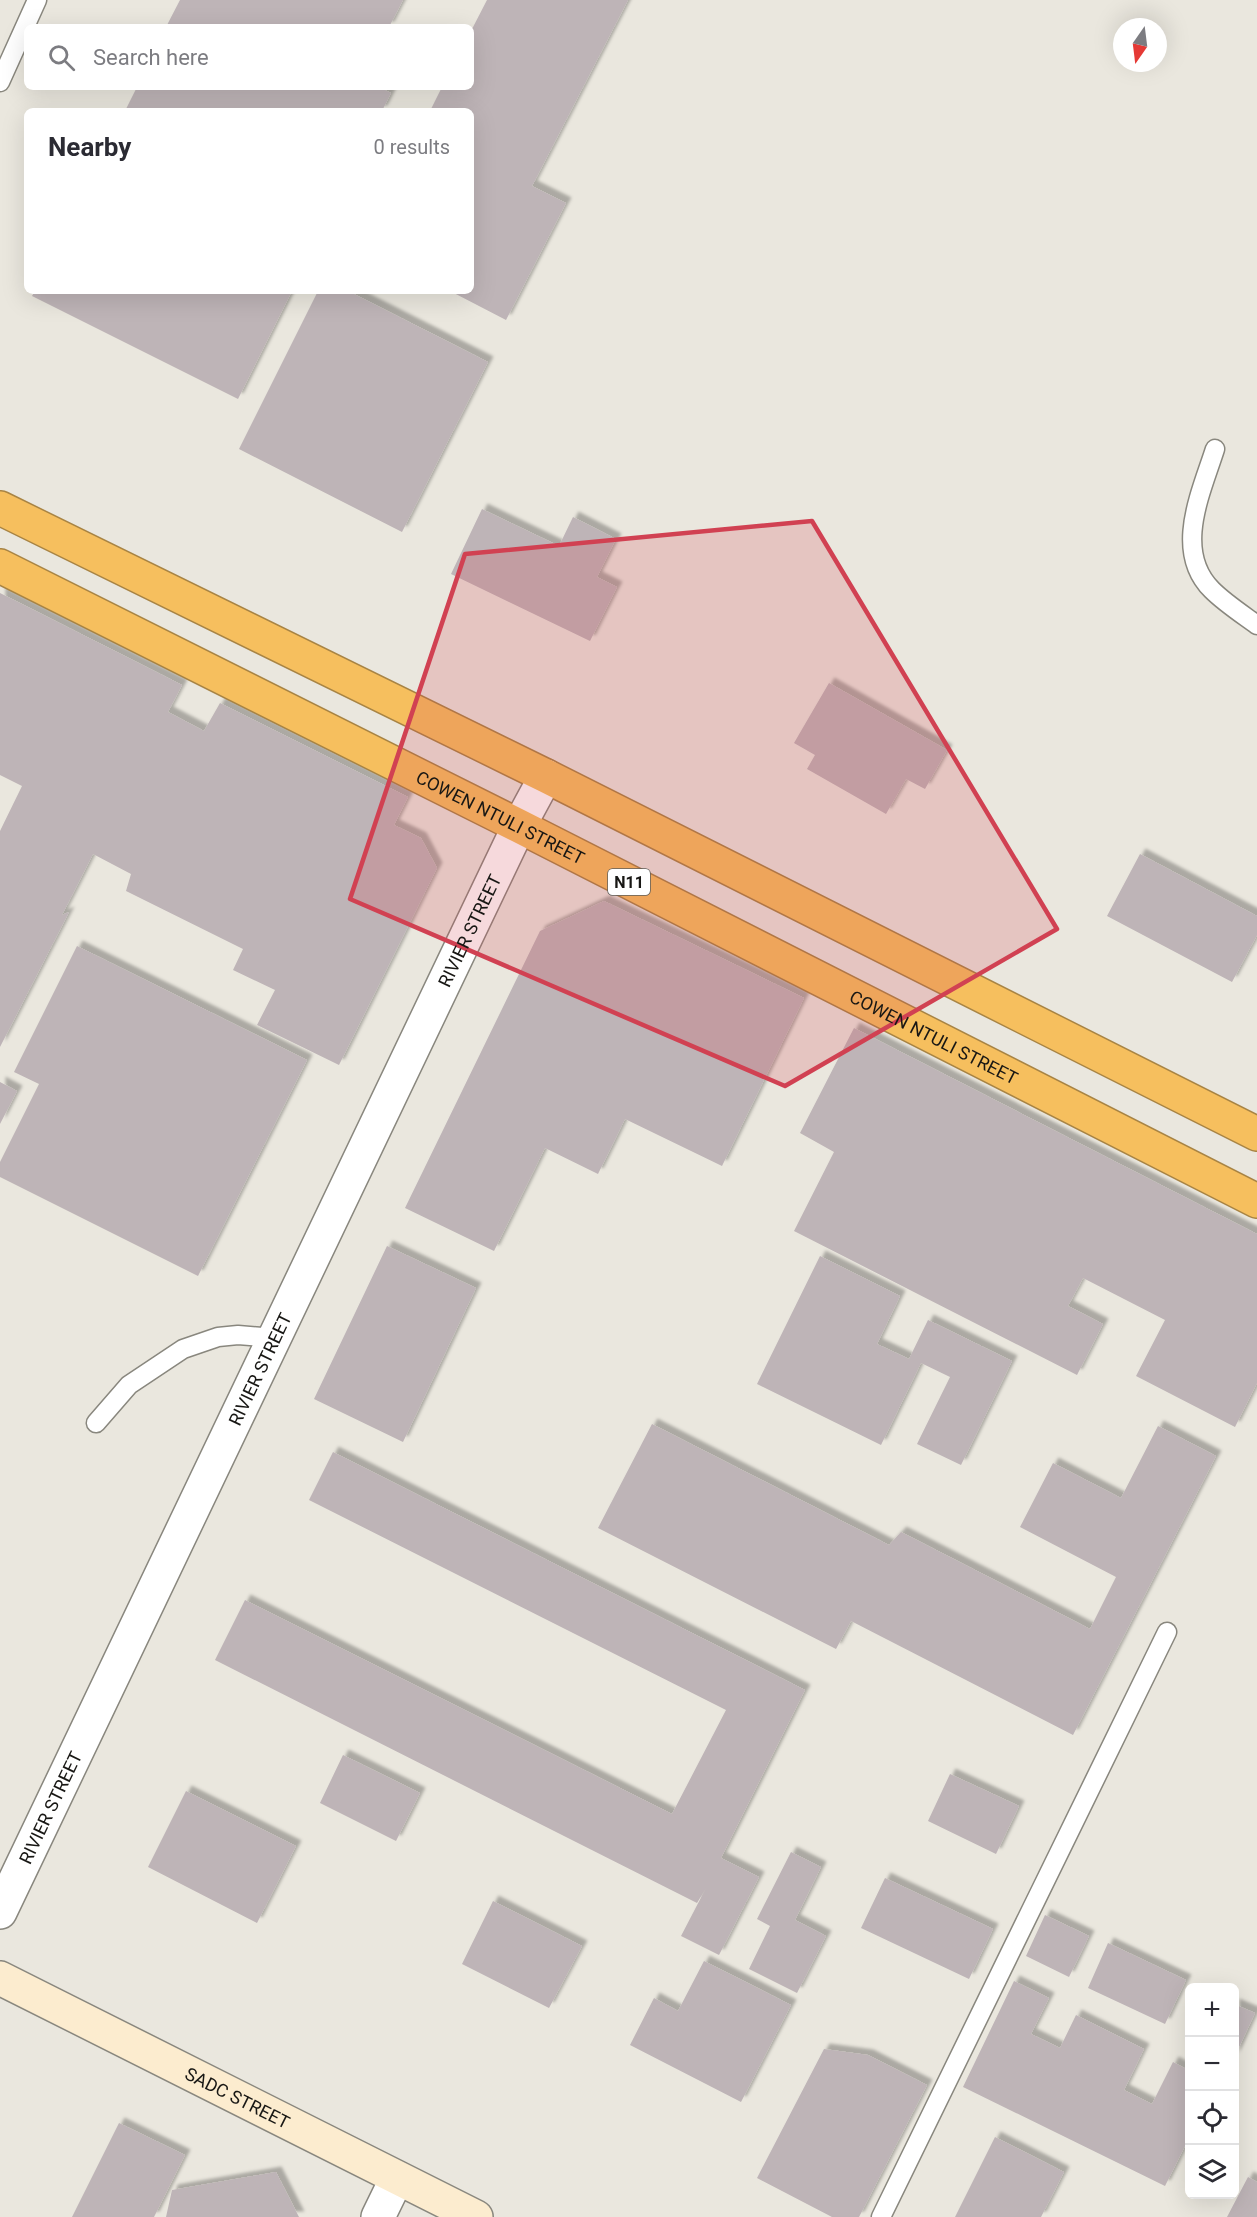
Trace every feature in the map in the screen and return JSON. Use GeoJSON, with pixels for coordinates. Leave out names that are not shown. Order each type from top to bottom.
{"type":"FeatureCollection","features":[{"type":"Feature","properties":{"kind":"highway"},"geometry":{"type":"LineString","coordinates":[[0,508],[546,776],[1257,1134]]}},
{"type":"Feature","properties":{"kind":"highway","name":"COWEN NTULI STREET"},"geometry":{"type":"LineString","coordinates":[[0,566],[519,826],[1257,1201]]}},
{"type":"Feature","properties":{"kind":"street","name":"RIVIER STREET"},"geometry":{"type":"LineString","coordinates":[[0,1912],[519,826],[546,776]]}},
{"type":"Feature","properties":{"kind":"street","name":"SADC STREET"},"geometry":{"type":"LineString","coordinates":[[0,1978],[476,2217]]}},
{"type":"Feature","properties":{"kind":"street"},"geometry":{"type":"LineString","coordinates":[[378,2217],[397,2178]]}},
{"type":"Feature","properties":{"kind":"lane"},"geometry":{"type":"LineString","coordinates":[[26,24],[37,0]]}},
{"type":"Feature","properties":{"kind":"lane"},"geometry":{"type":"LineString","coordinates":[[0,82],[24,29]]}},
{"type":"Feature","properties":{"kind":"lane"},"geometry":{"type":"LineString","coordinates":[[1215,449],[1194,516],[1191,547],[1197,568],[1212,590],[1257,624]]}},
{"type":"Feature","properties":{"kind":"lane"},"geometry":{"type":"LineString","coordinates":[[96,1423],[129,1385],[183,1349],[218,1337],[238,1335],[274,1338]]}},
{"type":"Feature","properties":{"kind":"lane"},"geometry":{"type":"LineString","coordinates":[[881,2217],[1167,1632]]}},
{"type":"Feature","properties":{"kind":"highlighted area"},"geometry":{"type":"Polygon","coordinates":[[[812,521],[1057,929],[785,1086],[350,899],[465,554],[812,521]]]}},
{"type":"Feature","properties":{"kind":"building"},"geometry":{"type":"Polygon","coordinates":[[[180,0],[403,0],[391,24],[168,24],[180,0]]]}},
{"type":"Feature","properties":{"kind":"building"},"geometry":{"type":"Polygon","coordinates":[[[487,0],[628,0],[532,186],[566,203],[506,320],[456,294],[474,294],[474,108],[432,108],[440,90],[474,90],[474,25],[487,0]]]}},
{"type":"Feature","properties":{"kind":"building"},"geometry":{"type":"Polygon","coordinates":[[[136,90],[385,90],[391,93],[384,108],[126,108],[136,90]]]}},
{"type":"Feature","properties":{"kind":"building"},"geometry":{"type":"Polygon","coordinates":[[[33,294],[290,294],[238,399],[32,296],[33,294]]]}},
{"type":"Feature","properties":{"kind":"building"},"geometry":{"type":"Polygon","coordinates":[[[316,294],[354,294],[488,362],[402,532],[239,449],[316,294]]]}},
{"type":"Feature","properties":{"kind":"building"},"geometry":{"type":"Polygon","coordinates":[[[482,509],[559,546],[573,517],[616,539],[597,577],[617,587],[590,641],[451,574],[482,509]]]}},
{"type":"Feature","properties":{"kind":"building"},"geometry":{"type":"Polygon","coordinates":[[[0,593],[182,685],[168,712],[204,731],[220,703],[408,797],[394,825],[421,838],[437,868],[339,1065],[257,1025],[275,990],[233,970],[243,949],[126,891],[131,874],[93,854],[62,915],[69,912],[0,1047],[0,831],[22,786],[0,775],[0,593]]]}},
{"type":"Feature","properties":{"kind":"building"},"geometry":{"type":"Polygon","coordinates":[[[829,683],[947,750],[925,789],[906,779],[886,814],[807,769],[815,755],[794,743],[829,683]]]}},
{"type":"Feature","properties":{"kind":"building"},"geometry":{"type":"Polygon","coordinates":[[[1140,854],[1257,916],[1257,935],[1232,982],[1107,916],[1140,854]]]}},
{"type":"Feature","properties":{"kind":"building"},"geometry":{"type":"Polygon","coordinates":[[[604,901],[804,998],[722,1166],[625,1119],[598,1174],[545,1148],[494,1251],[405,1208],[540,931],[604,901]]]}},
{"type":"Feature","properties":{"kind":"building"},"geometry":{"type":"Polygon","coordinates":[[[77,946],[307,1060],[198,1276],[0,1177],[0,1162],[39,1084],[14,1072],[77,946]]]}},
{"type":"Feature","properties":{"kind":"building"},"geometry":{"type":"Polygon","coordinates":[[[854,1028],[1257,1234],[1257,1383],[1235,1427],[1136,1376],[1165,1320],[1083,1278],[1068,1306],[1103,1324],[1077,1375],[794,1231],[834,1152],[800,1133],[854,1028]]]}},
{"type":"Feature","properties":{"kind":"building"},"geometry":{"type":"Polygon","coordinates":[[[0,1082],[17,1091],[0,1124],[0,1082]]]}},
{"type":"Feature","properties":{"kind":"building"},"geometry":{"type":"Polygon","coordinates":[[[387,1246],[476,1288],[403,1442],[314,1399],[387,1246]]]}},
{"type":"Feature","properties":{"kind":"building"},"geometry":{"type":"Polygon","coordinates":[[[820,1256],[900,1296],[877,1344],[909,1359],[928,1320],[1012,1361],[961,1465],[917,1444],[950,1377],[921,1363],[881,1445],[757,1384],[820,1256]]]}},
{"type":"Feature","properties":{"kind":"building"},"geometry":{"type":"Polygon","coordinates":[[[652,1424],[889,1545],[901,1532],[1090,1629],[1116,1577],[1020,1527],[1053,1463],[1121,1498],[1158,1426],[1216,1456],[1073,1735],[851,1621],[836,1649],[598,1528],[652,1424]]]}},
{"type":"Feature","properties":{"kind":"building"},"geometry":{"type":"Polygon","coordinates":[[[333,1452],[805,1690],[721,1858],[759,1877],[719,1955],[681,1936],[706,1888],[697,1903],[215,1660],[245,1600],[672,1814],[726,1710],[309,1500],[333,1452]]]}},
{"type":"Feature","properties":{"kind":"building"},"geometry":{"type":"Polygon","coordinates":[[[343,1755],[420,1793],[396,1841],[320,1803],[343,1755]]]}},
{"type":"Feature","properties":{"kind":"building"},"geometry":{"type":"Polygon","coordinates":[[[950,1774],[1019,1806],[996,1854],[928,1821],[950,1774]]]}},
{"type":"Feature","properties":{"kind":"building"},"geometry":{"type":"Polygon","coordinates":[[[186,1791],[296,1846],[257,1923],[148,1867],[186,1791]]]}},
{"type":"Feature","properties":{"kind":"building"},"geometry":{"type":"Polygon","coordinates":[[[791,1852],[821,1867],[795,1920],[826,1936],[797,1993],[749,1969],[770,1926],[757,1919],[791,1852]]]}},
{"type":"Feature","properties":{"kind":"building"},"geometry":{"type":"Polygon","coordinates":[[[885,1878],[993,1929],[969,1979],[861,1928],[885,1878]]]}},
{"type":"Feature","properties":{"kind":"building"},"geometry":{"type":"Polygon","coordinates":[[[493,1901],[582,1946],[549,2008],[462,1964],[493,1901]]]}},
{"type":"Feature","properties":{"kind":"building"},"geometry":{"type":"Polygon","coordinates":[[[1045,1915],[1089,1936],[1069,1977],[1026,1956],[1045,1915]]]}},
{"type":"Feature","properties":{"kind":"building"},"geometry":{"type":"Polygon","coordinates":[[[1108,1943],[1186,1980],[1165,2024],[1088,1988],[1108,1943]]]}},
{"type":"Feature","properties":{"kind":"building"},"geometry":{"type":"Polygon","coordinates":[[[704,1961],[791,2005],[741,2102],[630,2045],[654,1998],[678,2011],[704,1961]]]}},
{"type":"Feature","properties":{"kind":"building"},"geometry":{"type":"Polygon","coordinates":[[[1014,1981],[1049,1998],[1031,2034],[1060,2048],[1076,2015],[1144,2049],[1124,2090],[1152,2104],[1173,2062],[1185,2068],[1185,2146],[1165,2186],[963,2087],[1014,1981]]]}},
{"type":"Feature","properties":{"kind":"building"},"geometry":{"type":"Polygon","coordinates":[[[1239,2006],[1255,2013],[1239,2047],[1239,2006]]]}},
{"type":"Feature","properties":{"kind":"building"},"geometry":{"type":"Polygon","coordinates":[[[824,2049],[868,2055],[927,2085],[859,2217],[832,2217],[757,2178],[824,2049]]]}},
{"type":"Feature","properties":{"kind":"building"},"geometry":{"type":"Polygon","coordinates":[[[119,2123],[185,2155],[154,2217],[72,2217],[119,2123]]]}},
{"type":"Feature","properties":{"kind":"building"},"geometry":{"type":"Polygon","coordinates":[[[995,2137],[1064,2172],[1041,2217],[955,2217],[995,2137]]]}},
{"type":"Feature","properties":{"kind":"building"},"geometry":{"type":"Polygon","coordinates":[[[276,2172],[299,2217],[166,2217],[172,2190],[276,2172]]]}},
{"type":"Feature","properties":{"kind":"building"},"geometry":{"type":"Polygon","coordinates":[[[1248,2177],[1257,2182],[1257,2217],[1227,2217],[1236,2199],[1239,2199],[1239,2194],[1248,2177]]]}}]}
